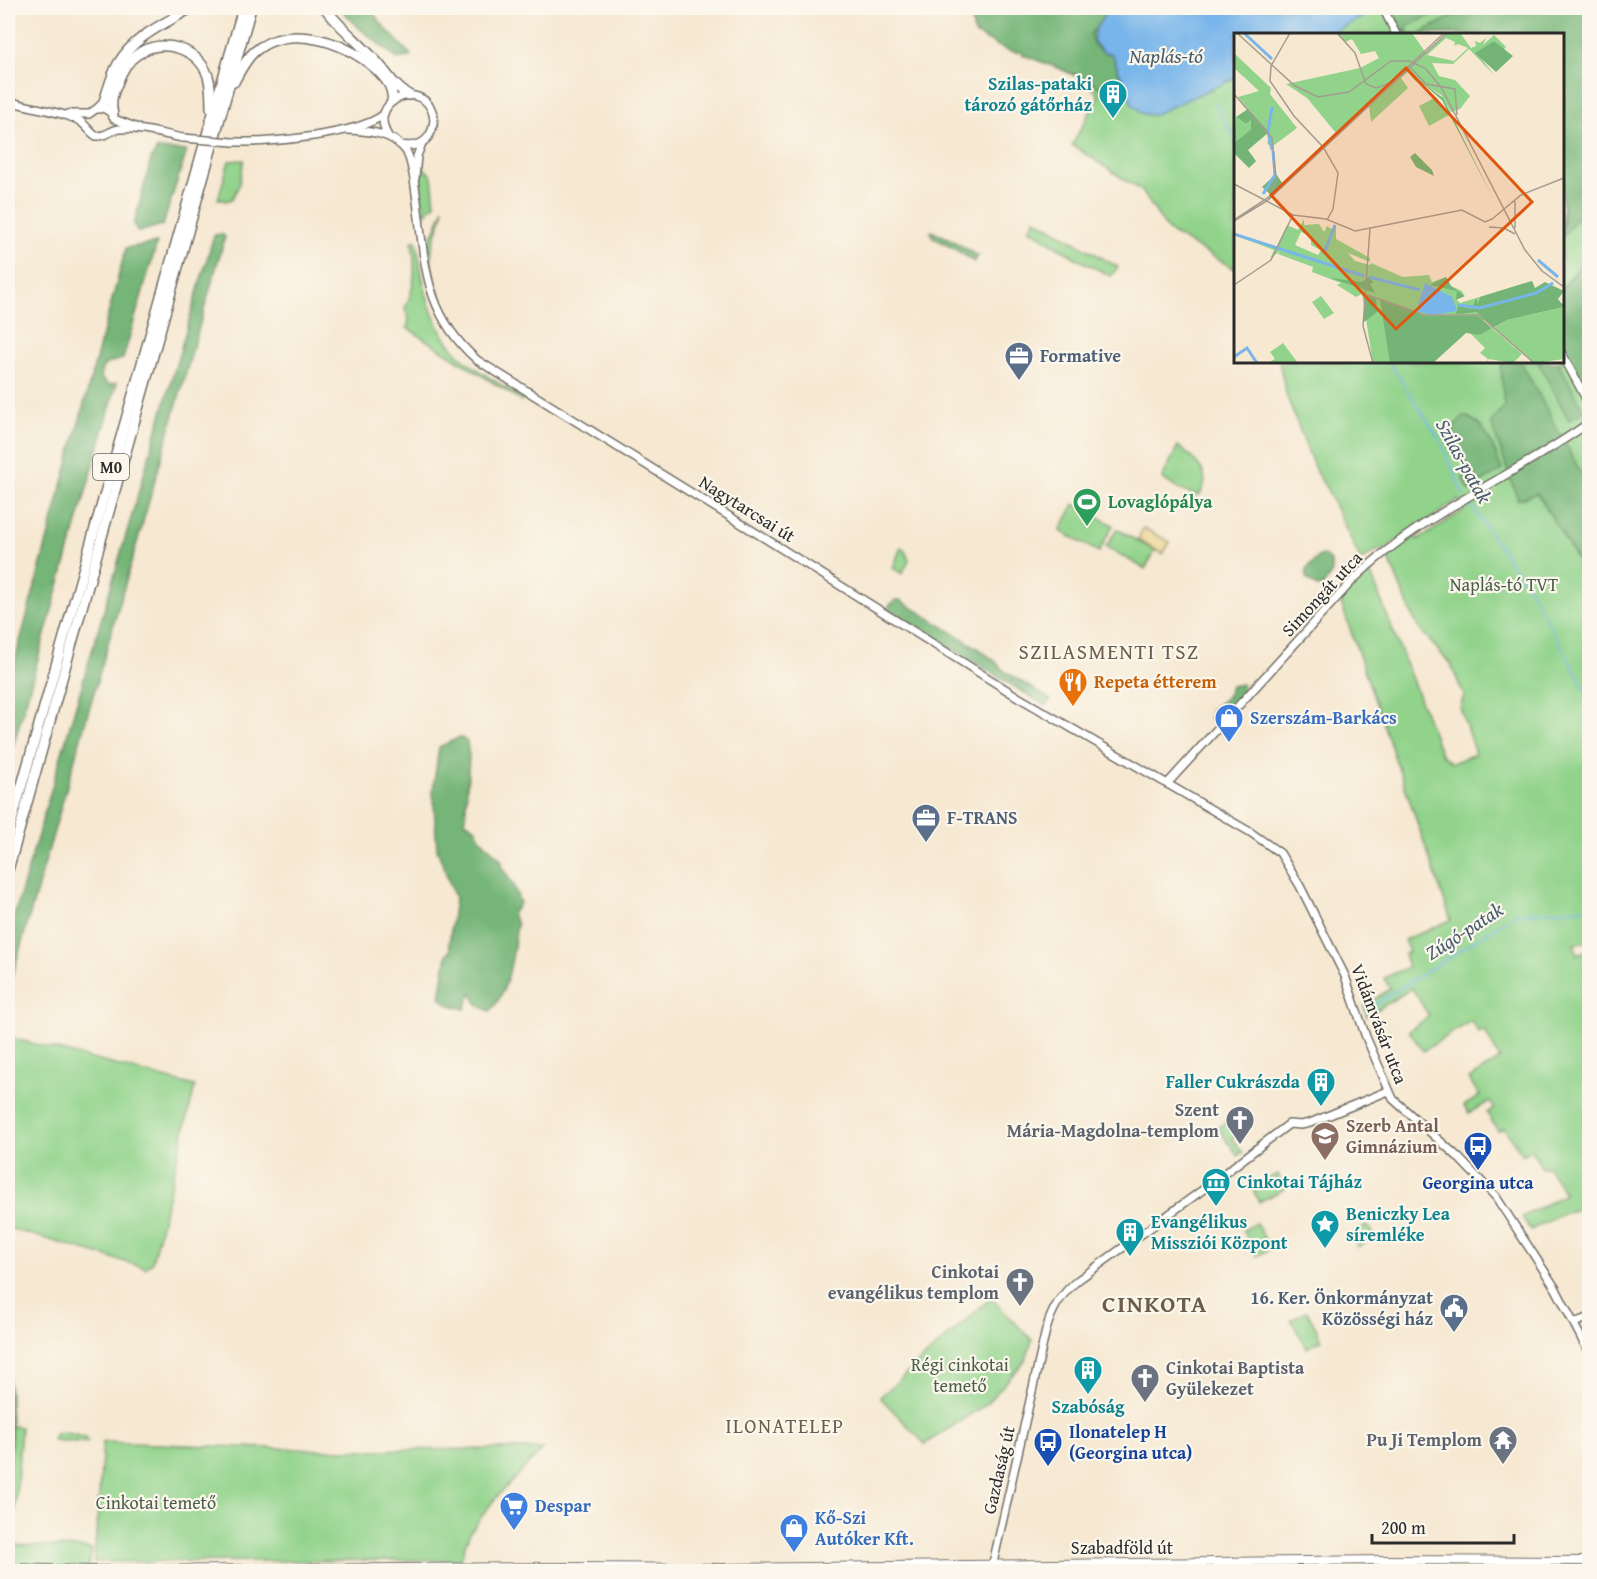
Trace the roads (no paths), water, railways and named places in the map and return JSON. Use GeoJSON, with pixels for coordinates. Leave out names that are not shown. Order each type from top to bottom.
{"type":"FeatureCollection","features":[{"type":"Feature","properties":{"kind":"highway"},"geometry":{"type":"LineString","coordinates":[[99,108],[103,104],[118,63],[133,44],[191,8]]}},
{"type":"Feature","properties":{"kind":"highway","name":"M0"},"geometry":{"type":"LineString","coordinates":[[8,834],[243,8]]}},
{"type":"Feature","properties":{"kind":"highway","name":"M0"},"geometry":{"type":"LineString","coordinates":[[8,870],[251,8]]}},
{"type":"Feature","properties":{"kind":"highway"},"geometry":{"type":"LineString","coordinates":[[325,8],[399,88],[409,95]]}},
{"type":"Feature","properties":{"kind":"highway"},"geometry":{"type":"LineString","coordinates":[[224,103],[242,66],[255,51],[272,42],[302,38],[332,42],[361,57],[373,66],[390,85],[392,101]]}},
{"type":"Feature","properties":{"kind":"highway"},"geometry":{"type":"LineString","coordinates":[[114,117],[111,100],[120,75],[128,63],[147,49],[171,46],[191,54],[205,69],[211,95],[210,121]]}},
{"type":"Feature","properties":{"kind":"main road"},"geometry":{"type":"LineString","coordinates":[[1383,8],[1396,33]]}},
{"type":"Feature","properties":{"kind":"main road"},"geometry":{"type":"LineString","coordinates":[[389,137],[384,127],[384,115],[392,101],[409,95]]}},
{"type":"Feature","properties":{"kind":"main road","name":"Nagytarcsai út"},"geometry":{"type":"LineString","coordinates":[[409,95],[427,103],[433,114],[431,133],[422,143],[417,156],[415,183]]}},
{"type":"Feature","properties":{"kind":"main road","name":"Nagytarcsai út"},"geometry":{"type":"LineString","coordinates":[[8,101],[63,114],[83,123],[96,136],[104,136],[120,129],[143,130],[183,138],[233,142],[274,141],[347,130],[375,122],[384,115]]}},
{"type":"Feature","properties":{"kind":"main road"},"geometry":{"type":"LineString","coordinates":[[88,128],[86,122],[89,114],[99,108]]}},
{"type":"Feature","properties":{"kind":"main road","name":"Nagytarcsai út"},"geometry":{"type":"LineString","coordinates":[[99,108],[143,130]]}},
{"type":"Feature","properties":{"kind":"main road","name":"Nagytarcsai út"},"geometry":{"type":"LineString","coordinates":[[63,114],[89,114]]}},
{"type":"Feature","properties":{"kind":"main road"},"geometry":{"type":"LineString","coordinates":[[110,132],[114,127],[114,117]]}},
{"type":"Feature","properties":{"kind":"main road","name":"Nagytarcsai út"},"geometry":{"type":"LineString","coordinates":[[347,130],[380,133],[400,145],[408,156],[415,183],[431,292],[439,315],[449,332],[477,360],[1018,697],[1167,784]]}},
{"type":"Feature","properties":{"kind":"main road"},"geometry":{"type":"LineString","coordinates":[[400,145],[415,146],[422,143]]}},
{"type":"Feature","properties":{"kind":"main road"},"geometry":{"type":"LineString","coordinates":[[1564,356],[1590,406]]}},
{"type":"Feature","properties":{"kind":"main road","name":"Simongát utca"},"geometry":{"type":"LineString","coordinates":[[1167,784],[1354,579],[1387,549],[1590,422]]}},
{"type":"Feature","properties":{"kind":"main road","name":"Vidámvásár utca"},"geometry":{"type":"LineString","coordinates":[[1167,784],[1273,846],[1283,856],[1346,976],[1366,1037],[1388,1091],[1399,1106],[1458,1157],[1496,1197],[1543,1267],[1575,1323],[1590,1355]]}},
{"type":"Feature","properties":{"kind":"main road","name":"Gazdaság út"},"geometry":{"type":"LineString","coordinates":[[992,1568],[1046,1330],[1061,1296],[1078,1280],[1289,1124],[1310,1123],[1388,1091]]}},
{"type":"Feature","properties":{"kind":"main road"},"geometry":{"type":"LineString","coordinates":[[1575,1323],[1590,1317]]}},
{"type":"Feature","properties":{"kind":"main road","name":"Szabadföld út"},"geometry":{"type":"LineString","coordinates":[[8,1568],[88,1570],[553,1567],[992,1568],[1440,1560],[1590,1561]]}},
{"type":"Feature","properties":{"kind":"water","name":"Naplás-tó"},"geometry":{"type":"Polygon","coordinates":[[[1103,8],[1368,8],[1360,19],[1330,33],[1234,33],[1234,78],[1153,115],[1143,114],[1132,104],[1112,54],[1103,52],[1093,41],[1095,30],[1106,13],[1103,8]]]}},
{"type":"Feature","properties":{"kind":"waterway","name":"Szilas-patak"},"geometry":{"type":"LineString","coordinates":[[1215,102],[1234,136]]}},
{"type":"Feature","properties":{"kind":"waterway","name":"Szilas-patak"},"geometry":{"type":"LineString","coordinates":[[1390,363],[1441,442],[1464,496]]}},
{"type":"Feature","properties":{"kind":"waterway","name":"Szilas-patak"},"geometry":{"type":"LineString","coordinates":[[1467,500],[1530,590],[1590,698]]}},
{"type":"Feature","properties":{"kind":"waterway","name":"Zúgó-patak"},"geometry":{"type":"LineString","coordinates":[[1365,1011],[1516,914],[1584,908]]}},
{"type":"Feature","properties":{"kind":"tram line"},"geometry":{"type":"LineString","coordinates":[[1232,1572],[1384,1567],[1590,1570]]}},
{"type":"Feature","properties":{"kind":"place","name":"Szilas-pataki tározó gátőrház"},"geometry":{"type":"Point","coordinates":[1113,120]}},
{"type":"Feature","properties":{"kind":"place","name":"Formative"},"geometry":{"type":"Point","coordinates":[1019,382]}},
{"type":"Feature","properties":{"kind":"place","name":"Lovaglópálya"},"geometry":{"type":"Point","coordinates":[1087,528]}},
{"type":"Feature","properties":{"kind":"place","name":"Repeta étterem"},"geometry":{"type":"Point","coordinates":[1073,708]}},
{"type":"Feature","properties":{"kind":"place","name":"Szerszám-Barkács"},"geometry":{"type":"Point","coordinates":[1229,744]}},
{"type":"Feature","properties":{"kind":"place","name":"F-TRANS"},"geometry":{"type":"Point","coordinates":[926,844]}},
{"type":"Feature","properties":{"kind":"place","name":"Faller Cukrászda"},"geometry":{"type":"Point","coordinates":[1321,1108]}},
{"type":"Feature","properties":{"kind":"place","name":"Szent Mária-Magdolna-templom"},"geometry":{"type":"Point","coordinates":[1240,1146]}},
{"type":"Feature","properties":{"kind":"place","name":"Szerb Antal Gimnázium"},"geometry":{"type":"Point","coordinates":[1325,1162]}},
{"type":"Feature","properties":{"kind":"place","name":"Georgina utca"},"geometry":{"type":"Point","coordinates":[1478,1172]}},
{"type":"Feature","properties":{"kind":"place","name":"Cinkotai Tájház"},"geometry":{"type":"Point","coordinates":[1216,1208]}},
{"type":"Feature","properties":{"kind":"place","name":"Beniczky Lea síremléke"},"geometry":{"type":"Point","coordinates":[1325,1250]}},
{"type":"Feature","properties":{"kind":"place","name":"Evangélikus Missziói Központ"},"geometry":{"type":"Point","coordinates":[1130,1258]}},
{"type":"Feature","properties":{"kind":"place","name":"Cinkotai evangélikus templom"},"geometry":{"type":"Point","coordinates":[1020,1308]}},
{"type":"Feature","properties":{"kind":"place","name":"16. Ker. Önkormányzat Közösségi ház"},"geometry":{"type":"Point","coordinates":[1454,1334]}},
{"type":"Feature","properties":{"kind":"place","name":"Szabóság"},"geometry":{"type":"Point","coordinates":[1088,1396]}},
{"type":"Feature","properties":{"kind":"place","name":"Cinkotai Baptista Gyülekezet"},"geometry":{"type":"Point","coordinates":[1145,1404]}},
{"type":"Feature","properties":{"kind":"place","name":"Pu Ji Templom"},"geometry":{"type":"Point","coordinates":[1503,1466]}},
{"type":"Feature","properties":{"kind":"place","name":"Ilonatelep H (Georgina utca)"},"geometry":{"type":"Point","coordinates":[1048,1468]}},
{"type":"Feature","properties":{"kind":"place","name":"Despar"},"geometry":{"type":"Point","coordinates":[514,1532]}},
{"type":"Feature","properties":{"kind":"place","name":"Kő-Szi Autóker Kft."},"geometry":{"type":"Point","coordinates":[794,1554]}},
{"type":"Feature","properties":{"kind":"district","name":"SZILASMENTI TSZ"},"geometry":{"type":"Point","coordinates":[1109,652]}},
{"type":"Feature","properties":{"kind":"district","name":"CINKOTA"},"geometry":{"type":"Point","coordinates":[1155,1304]}},
{"type":"Feature","properties":{"kind":"district","name":"ILONATELEP"},"geometry":{"type":"Point","coordinates":[785,1426]}},
{"type":"Feature","properties":{"kind":"park label","name":"Naplás-tó TVT"},"geometry":{"type":"Point","coordinates":[1504,585]}},
{"type":"Feature","properties":{"kind":"park label","name":"Régi cinkotai temető"},"geometry":{"type":"Point","coordinates":[960,1375]}},
{"type":"Feature","properties":{"kind":"park label","name":"Cinkotai temető"},"geometry":{"type":"Point","coordinates":[156,1503]}}]}
